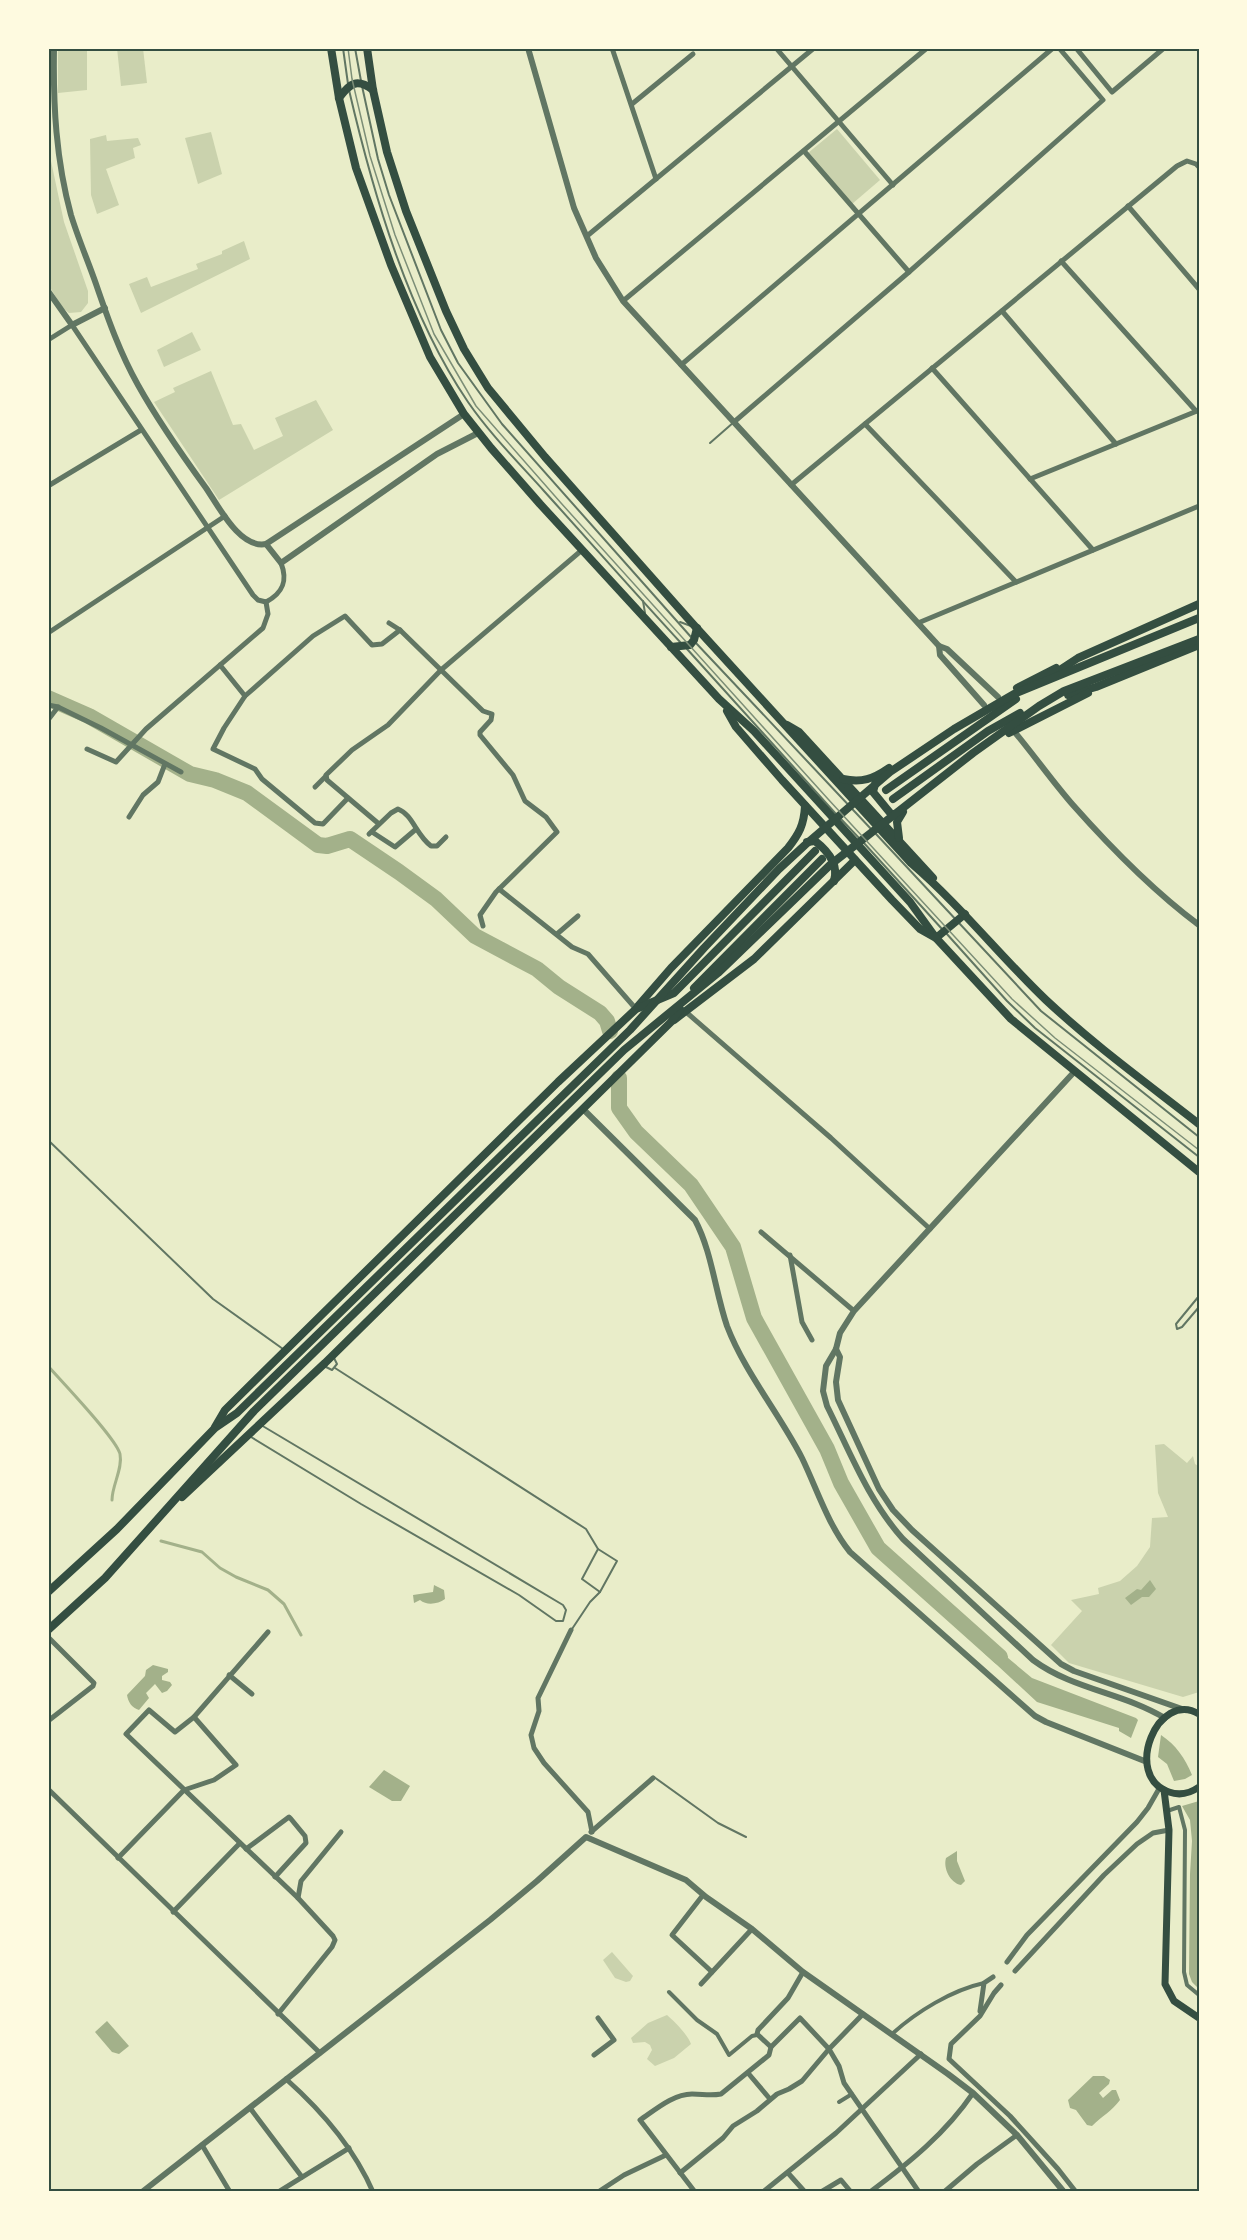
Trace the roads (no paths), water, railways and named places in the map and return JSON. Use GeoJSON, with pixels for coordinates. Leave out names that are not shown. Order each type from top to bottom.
{"type":"FeatureCollection","features":[{"type":"Feature","properties":{"kind":"main road"},"geometry":{"type":"LineString","coordinates":[[331,48],[339,98],[356,168],[408,311],[430,357],[464,414],[582,550],[719,699],[754,731],[910,902],[936,938],[1011,1019],[1199,1172]]}},
{"type":"Feature","properties":{"kind":"main road"},"geometry":{"type":"LineString","coordinates":[[367,48],[373,90],[387,152],[423,256],[446,311],[478,374],[495,398],[779,720],[911,863],[938,886],[1017,972],[1066,1018],[1199,1124]]}},
{"type":"Feature","properties":{"kind":"main road"},"geometry":{"type":"LineString","coordinates":[[339,98],[348,87],[356,82],[362,82],[373,90]]}},
{"type":"Feature","properties":{"kind":"main road"},"geometry":{"type":"LineString","coordinates":[[843,779],[859,782],[881,773],[970,712],[998,697],[1078,658],[1199,604]]}},
{"type":"Feature","properties":{"kind":"main road"},"geometry":{"type":"LineString","coordinates":[[48,1592],[117,1529],[215,1428],[246,1404],[630,1030],[779,869],[891,772],[972,717],[1014,694],[1199,618]]}},
{"type":"Feature","properties":{"kind":"main road"},"geometry":{"type":"LineString","coordinates":[[671,647],[684,647],[694,640],[697,628]]}},
{"type":"Feature","properties":{"kind":"main road"},"geometry":{"type":"LineString","coordinates":[[48,1630],[105,1578],[254,1411],[624,1050],[718,973],[830,865],[973,753],[1039,706],[1064,691],[1199,639]]}},
{"type":"Feature","properties":{"kind":"main road"},"geometry":{"type":"LineString","coordinates":[[881,773],[873,792],[891,814],[898,814],[1013,730],[1096,687],[1199,645]]}},
{"type":"Feature","properties":{"kind":"main road"},"geometry":{"type":"LineString","coordinates":[[886,790],[1078,658]]}},
{"type":"Feature","properties":{"kind":"main road"},"geometry":{"type":"LineString","coordinates":[[893,799],[980,737],[1022,712],[1039,703],[1096,687]]}},
{"type":"Feature","properties":{"kind":"main road"},"geometry":{"type":"LineString","coordinates":[[719,699],[736,727],[805,806],[920,929],[936,938]]}},
{"type":"Feature","properties":{"kind":"main road"},"geometry":{"type":"LineString","coordinates":[[779,720],[799,732],[928,870],[938,886]]}},
{"type":"Feature","properties":{"kind":"main road"},"geometry":{"type":"LineString","coordinates":[[215,1428],[225,1410],[519,1119],[636,1009],[671,968],[788,848],[801,832],[805,806]]}},
{"type":"Feature","properties":{"kind":"main road"},"geometry":{"type":"LineString","coordinates":[[899,839],[897,822],[906,809]]}},
{"type":"Feature","properties":{"kind":"main road"},"geometry":{"type":"LineString","coordinates":[[788,848],[800,842],[815,841],[836,867],[834,881]]}},
{"type":"Feature","properties":{"kind":"main road"},"geometry":{"type":"LineString","coordinates":[[636,1009],[674,993],[815,851]]}},
{"type":"Feature","properties":{"kind":"main road"},"geometry":{"type":"LineString","coordinates":[[174,1503],[192,1490],[259,1423],[323,1365],[671,1022],[696,986],[822,859]]}},
{"type":"Feature","properties":{"kind":"main road"},"geometry":{"type":"LineString","coordinates":[[671,1022],[754,959],[855,860]]}},
{"type":"Feature","properties":{"kind":"main road"},"geometry":{"type":"LineString","coordinates":[[936,938],[965,914]]}},
{"type":"Feature","properties":{"kind":"main road"},"geometry":{"type":"LineString","coordinates":[[1197,1710],[1182,1709],[1166,1718],[1151,1736],[1146,1762],[1148,1770],[1162,1789],[1169,1830],[1164,1984],[1174,2001],[1199,2018]]}},
{"type":"Feature","properties":{"kind":"main road"},"geometry":{"type":"LineString","coordinates":[[1162,1789],[1184,1794],[1199,1787]]}},
{"type":"Feature","properties":{"kind":"street"},"geometry":{"type":"LineString","coordinates":[[54,48],[53,97],[62,178],[72,218],[122,353],[164,429],[225,516],[244,539],[256,544],[266,544],[464,414]]}},
{"type":"Feature","properties":{"kind":"street"},"geometry":{"type":"LineString","coordinates":[[528,48],[574,208],[596,258],[623,301],[939,646],[947,649],[998,697]]}},
{"type":"Feature","properties":{"kind":"street"},"geometry":{"type":"LineString","coordinates":[[612,48],[656,179]]}},
{"type":"Feature","properties":{"kind":"street"},"geometry":{"type":"LineString","coordinates":[[776,48],[893,185]]}},
{"type":"Feature","properties":{"kind":"street"},"geometry":{"type":"LineString","coordinates":[[586,236],[814,48]]}},
{"type":"Feature","properties":{"kind":"street"},"geometry":{"type":"LineString","coordinates":[[623,301],[927,48]]}},
{"type":"Feature","properties":{"kind":"street"},"geometry":{"type":"LineString","coordinates":[[681,365],[1053,48]]}},
{"type":"Feature","properties":{"kind":"street"},"geometry":{"type":"LineString","coordinates":[[734,422],[909,272],[1103,100],[1059,48]]}},
{"type":"Feature","properties":{"kind":"street"},"geometry":{"type":"LineString","coordinates":[[1076,48],[1112,92],[1164,48]]}},
{"type":"Feature","properties":{"kind":"street"},"geometry":{"type":"LineString","coordinates":[[632,104],[693,54]]}},
{"type":"Feature","properties":{"kind":"street"},"geometry":{"type":"LineString","coordinates":[[804,152],[909,272]]}},
{"type":"Feature","properties":{"kind":"street"},"geometry":{"type":"LineString","coordinates":[[791,485],[1177,166],[1187,161],[1197,166]]}},
{"type":"Feature","properties":{"kind":"street"},"geometry":{"type":"LineString","coordinates":[[1128,206],[1199,289]]}},
{"type":"Feature","properties":{"kind":"street"},"geometry":{"type":"LineString","coordinates":[[1030,479],[1197,411],[1062,261]]}},
{"type":"Feature","properties":{"kind":"street"},"geometry":{"type":"LineString","coordinates":[[48,291],[253,595],[258,600],[266,602],[280,592],[285,583],[285,574],[281,563],[266,544]]}},
{"type":"Feature","properties":{"kind":"street"},"geometry":{"type":"LineString","coordinates":[[48,340],[105,308]]}},
{"type":"Feature","properties":{"kind":"street"},"geometry":{"type":"LineString","coordinates":[[1002,310],[1116,444]]}},
{"type":"Feature","properties":{"kind":"street"},"geometry":{"type":"LineString","coordinates":[[932,368],[1093,550]]}},
{"type":"Feature","properties":{"kind":"street"},"geometry":{"type":"LineString","coordinates":[[865,424],[1016,582]]}},
{"type":"Feature","properties":{"kind":"street"},"geometry":{"type":"LineString","coordinates":[[48,486],[141,430]]}},
{"type":"Feature","properties":{"kind":"street"},"geometry":{"type":"LineString","coordinates":[[281,563],[437,454],[478,432]]}},
{"type":"Feature","properties":{"kind":"street"},"geometry":{"type":"LineString","coordinates":[[918,623],[1199,506]]}},
{"type":"Feature","properties":{"kind":"street"},"geometry":{"type":"LineString","coordinates":[[48,633],[225,516]]}},
{"type":"Feature","properties":{"kind":"street"},"geometry":{"type":"LineString","coordinates":[[315,787],[337,762],[388,725],[441,670],[582,550]]}},
{"type":"Feature","properties":{"kind":"street"},"geometry":{"type":"LineString","coordinates":[[87,749],[116,762],[139,737],[263,628],[268,614],[266,602]]}},
{"type":"Feature","properties":{"kind":"street"},"geometry":{"type":"LineString","coordinates":[[348,798],[323,824],[315,823],[262,779],[255,770],[213,750],[245,696],[312,636],[345,616],[372,645],[382,644],[400,630]]}},
{"type":"Feature","properties":{"kind":"street"},"geometry":{"type":"LineString","coordinates":[[389,623],[400,630],[483,711],[492,714],[491,720],[480,735],[513,775],[525,801],[546,817],[557,832],[499,889],[480,915],[483,927]]}},
{"type":"Feature","properties":{"kind":"street"},"geometry":{"type":"LineString","coordinates":[[939,646],[940,655],[984,705]]}},
{"type":"Feature","properties":{"kind":"street"},"geometry":{"type":"LineString","coordinates":[[220,665],[245,696]]}},
{"type":"Feature","properties":{"kind":"street"},"geometry":{"type":"LineString","coordinates":[[48,705],[101,728],[181,772]]}},
{"type":"Feature","properties":{"kind":"street"},"geometry":{"type":"LineString","coordinates":[[48,720],[57,707]]}},
{"type":"Feature","properties":{"kind":"street"},"geometry":{"type":"LineString","coordinates":[[1013,730],[1072,804],[1137,874],[1168,902],[1199,924]]}},
{"type":"Feature","properties":{"kind":"street"},"geometry":{"type":"LineString","coordinates":[[129,817],[143,795],[158,782],[165,764]]}},
{"type":"Feature","properties":{"kind":"street"},"geometry":{"type":"LineString","coordinates":[[326,776],[379,824]]}},
{"type":"Feature","properties":{"kind":"street"},"geometry":{"type":"LineString","coordinates":[[415,830],[395,847],[371,833],[393,811],[400,810],[407,814],[423,840],[433,847],[446,837]]}},
{"type":"Feature","properties":{"kind":"street"},"geometry":{"type":"LineString","coordinates":[[499,889],[572,946],[588,954],[636,1009]]}},
{"type":"Feature","properties":{"kind":"street"},"geometry":{"type":"LineString","coordinates":[[557,934],[578,916]]}},
{"type":"Feature","properties":{"kind":"street"},"geometry":{"type":"LineString","coordinates":[[686,1012],[930,1228]]}},
{"type":"Feature","properties":{"kind":"street"},"geometry":{"type":"LineString","coordinates":[[1075,1071],[854,1311],[840,1333],[836,1349],[826,1366],[823,1391],[827,1406],[862,1479],[878,1508],[903,1539],[1033,1660],[1060,1677],[1136,1704],[1166,1718]]}},
{"type":"Feature","properties":{"kind":"street"},"geometry":{"type":"LineString","coordinates":[[583,1109],[695,1220],[702,1234],[727,1324],[737,1347],[801,1457],[839,1537],[850,1552],[1035,1716],[1146,1762]]}},
{"type":"Feature","properties":{"kind":"street"},"geometry":{"type":"LineString","coordinates":[[761,1232],[854,1311]]}},
{"type":"Feature","properties":{"kind":"street"},"geometry":{"type":"LineString","coordinates":[[790,1255],[802,1322],[812,1340]]}},
{"type":"Feature","properties":{"kind":"street"},"geometry":{"type":"LineString","coordinates":[[836,1349],[840,1358],[836,1382],[838,1400],[879,1489],[902,1520],[1049,1655],[1066,1666],[1182,1709]]}},
{"type":"Feature","properties":{"kind":"street"},"geometry":{"type":"LineString","coordinates":[[826,1366],[838,1368]]}},
{"type":"Feature","properties":{"kind":"street"},"geometry":{"type":"LineString","coordinates":[[862,1479],[872,1474]]}},
{"type":"Feature","properties":{"kind":"street"},"geometry":{"type":"LineString","coordinates":[[571,1630],[538,1698],[539,1711],[531,1735],[534,1748],[544,1763],[588,1812],[592,1832]]}},
{"type":"Feature","properties":{"kind":"street"},"geometry":{"type":"LineString","coordinates":[[268,1632],[194,1717],[175,1732],[172,1732],[152,1710],[149,1710],[126,1734],[298,1898],[335,1940],[332,1947],[278,2014]]}},
{"type":"Feature","properties":{"kind":"street"},"geometry":{"type":"LineString","coordinates":[[48,1637],[94,1683],[48,1721]]}},
{"type":"Feature","properties":{"kind":"street"},"geometry":{"type":"LineString","coordinates":[[1060,1677],[1066,1666]]}},
{"type":"Feature","properties":{"kind":"street"},"geometry":{"type":"LineString","coordinates":[[229,1675],[252,1694]]}},
{"type":"Feature","properties":{"kind":"street"},"geometry":{"type":"LineString","coordinates":[[118,1858],[184,1790],[214,1780],[236,1764],[194,1717]]}},
{"type":"Feature","properties":{"kind":"street"},"geometry":{"type":"LineString","coordinates":[[142,2192],[537,1881],[654,1777]]}},
{"type":"Feature","properties":{"kind":"street"},"geometry":{"type":"LineString","coordinates":[[48,1789],[320,2053]]}},
{"type":"Feature","properties":{"kind":"street"},"geometry":{"type":"LineString","coordinates":[[1162,1789],[1137,1821],[1027,1935],[1007,1961],[1016,1970],[1104,1875],[1137,1844],[1153,1833],[1169,1830]]}},
{"type":"Feature","properties":{"kind":"street"},"geometry":{"type":"LineString","coordinates":[[1167,1811],[1179,1808],[1185,1830],[1184,1972],[1187,1985],[1199,1995]]}},
{"type":"Feature","properties":{"kind":"street"},"geometry":{"type":"LineString","coordinates":[[246,1849],[288,1817],[291,1819],[305,1836],[306,1843],[275,1877]]}},
{"type":"Feature","properties":{"kind":"street"},"geometry":{"type":"LineString","coordinates":[[298,1898],[301,1881],[341,1832]]}},
{"type":"Feature","properties":{"kind":"street"},"geometry":{"type":"LineString","coordinates":[[586,1837],[686,1880],[752,1929],[803,1972],[921,2054],[973,2093],[1017,2134],[1064,2192]]}},
{"type":"Feature","properties":{"kind":"street"},"geometry":{"type":"LineString","coordinates":[[173,1912],[240,1843]]}},
{"type":"Feature","properties":{"kind":"street"},"geometry":{"type":"LineString","coordinates":[[703,1894],[672,1935],[712,1972]]}},
{"type":"Feature","properties":{"kind":"street"},"geometry":{"type":"LineString","coordinates":[[701,1984],[752,1929]]}},
{"type":"Feature","properties":{"kind":"street"},"geometry":{"type":"LineString","coordinates":[[758,2035],[758,2030],[788,1998],[803,1972]]}},
{"type":"Feature","properties":{"kind":"street"},"geometry":{"type":"LineString","coordinates":[[892,2034],[903,2024],[940,2001],[993,1977]]}},
{"type":"Feature","properties":{"kind":"street"},"geometry":{"type":"LineString","coordinates":[[980,2016],[984,1983]]}},
{"type":"Feature","properties":{"kind":"street"},"geometry":{"type":"LineString","coordinates":[[1002,1985],[994,1993],[980,2016],[951,2044],[949,2056],[951,2062],[1010,2116],[1076,2192]]}},
{"type":"Feature","properties":{"kind":"street"},"geometry":{"type":"LineString","coordinates":[[669,1992],[697,2020],[717,2034],[729,2055],[752,2036],[758,2035]]}},
{"type":"Feature","properties":{"kind":"street"},"geometry":{"type":"LineString","coordinates":[[680,2173],[723,2139],[733,2126],[757,2111],[770,2099],[802,2081],[863,2014]]}},
{"type":"Feature","properties":{"kind":"street"},"geometry":{"type":"LineString","coordinates":[[594,2055],[614,2041],[598,2018]]}},
{"type":"Feature","properties":{"kind":"street"},"geometry":{"type":"LineString","coordinates":[[683,2192],[693,2190],[640,2120],[674,2098],[692,2094],[711,2096],[721,2094],[769,2055],[771,2047],[800,2018],[829,2049],[839,2066],[841,2078],[919,2192]]}},
{"type":"Feature","properties":{"kind":"street"},"geometry":{"type":"LineString","coordinates":[[758,2035],[771,2047]]}},
{"type":"Feature","properties":{"kind":"street"},"geometry":{"type":"LineString","coordinates":[[763,2192],[836,2133],[921,2054]]}},
{"type":"Feature","properties":{"kind":"street"},"geometry":{"type":"LineString","coordinates":[[748,2073],[770,2099]]}},
{"type":"Feature","properties":{"kind":"street"},"geometry":{"type":"LineString","coordinates":[[286,2079],[310,2101],[349,2148],[359,2162],[372,2192]]}},
{"type":"Feature","properties":{"kind":"street"},"geometry":{"type":"LineString","coordinates":[[870,2192],[903,2168],[952,2122],[973,2093]]}},
{"type":"Feature","properties":{"kind":"street"},"geometry":{"type":"LineString","coordinates":[[839,2102],[852,2094]]}},
{"type":"Feature","properties":{"kind":"street"},"geometry":{"type":"LineString","coordinates":[[250,2108],[302,2177]]}},
{"type":"Feature","properties":{"kind":"street"},"geometry":{"type":"LineString","coordinates":[[944,2192],[1017,2134]]}},
{"type":"Feature","properties":{"kind":"street"},"geometry":{"type":"LineString","coordinates":[[202,2145],[230,2192]]}},
{"type":"Feature","properties":{"kind":"street"},"geometry":{"type":"LineString","coordinates":[[278,2192],[349,2148]]}},
{"type":"Feature","properties":{"kind":"street"},"geometry":{"type":"LineString","coordinates":[[598,2192],[624,2175],[666,2155]]}},
{"type":"Feature","properties":{"kind":"street"},"geometry":{"type":"LineString","coordinates":[[788,2173],[805,2192]]}},
{"type":"Feature","properties":{"kind":"street"},"geometry":{"type":"LineString","coordinates":[[821,2192],[841,2180],[851,2192]]}},
{"type":"Feature","properties":{"kind":"lane"},"geometry":{"type":"LineString","coordinates":[[343,48],[348,87],[366,164],[378,202],[418,308],[447,369],[479,418],[1006,1001],[1035,1028],[1199,1157]]}},
{"type":"Feature","properties":{"kind":"lane"},"geometry":{"type":"LineString","coordinates":[[355,48],[378,159],[389,195],[441,330],[458,363],[502,424],[694,640],[1041,1011],[1199,1137]]}},
{"type":"Feature","properties":{"kind":"lane"},"geometry":{"type":"LineString","coordinates":[[710,442],[734,422]]}},
{"type":"Feature","properties":{"kind":"lane"},"geometry":{"type":"LineString","coordinates":[[643,602],[645,619]]}},
{"type":"Feature","properties":{"kind":"lane"},"geometry":{"type":"LineString","coordinates":[[677,621],[697,628]]}},
{"type":"Feature","properties":{"kind":"lane"},"geometry":{"type":"LineString","coordinates":[[48,1140],[213,1299],[285,1352]]}},
{"type":"Feature","properties":{"kind":"lane"},"geometry":{"type":"LineString","coordinates":[[1199,1296],[1176,1324],[1177,1329],[1182,1327],[1199,1307]]}},
{"type":"Feature","properties":{"kind":"lane"},"geometry":{"type":"LineString","coordinates":[[332,1356],[337,1364],[335,1368]]}},
{"type":"Feature","properties":{"kind":"lane"},"geometry":{"type":"LineString","coordinates":[[323,1365],[328,1369],[335,1368],[586,1529],[598,1549],[617,1561],[600,1592],[590,1602],[571,1630]]}},
{"type":"Feature","properties":{"kind":"lane"},"geometry":{"type":"LineString","coordinates":[[248,1434],[361,1504],[519,1595],[556,1621],[563,1622],[566,1610],[563,1605],[259,1423]]}},
{"type":"Feature","properties":{"kind":"lane"},"geometry":{"type":"LineString","coordinates":[[598,1549],[582,1579],[600,1592]]}},
{"type":"Feature","properties":{"kind":"lane"},"geometry":{"type":"LineString","coordinates":[[654,1777],[718,1822],[746,1838]]}},
{"type":"Feature","properties":{"kind":"waterway"},"geometry":{"type":"LineString","coordinates":[[48,698],[89,716],[190,774],[215,780],[247,793],[318,845],[327,846],[350,839],[436,899],[475,936],[537,969],[559,987],[600,1013],[607,1021],[610,1031]]}},
{"type":"Feature","properties":{"kind":"waterway"},"geometry":{"type":"LineString","coordinates":[[619,1078],[619,1108],[636,1132],[691,1185],[733,1247],[754,1318],[827,1449],[841,1483],[878,1548],[1000,1657]]}},
{"type":"Feature","properties":{"kind":"waterway"},"geometry":{"type":"LineString","coordinates":[[48,1366],[99,1423],[120,1454],[121,1460],[112,1500]]}},
{"type":"Feature","properties":{"kind":"waterway"},"geometry":{"type":"LineString","coordinates":[[161,1541],[202,1552],[220,1568],[268,1590],[284,1604],[301,1635]]}},
{"type":"Feature","properties":{"kind":"tram line"},"geometry":{"type":"LineString","coordinates":[[348,48],[352,79],[370,156],[395,235],[434,334],[476,406],[828,799],[1012,999],[1055,1038],[1199,1150]]}}]}
